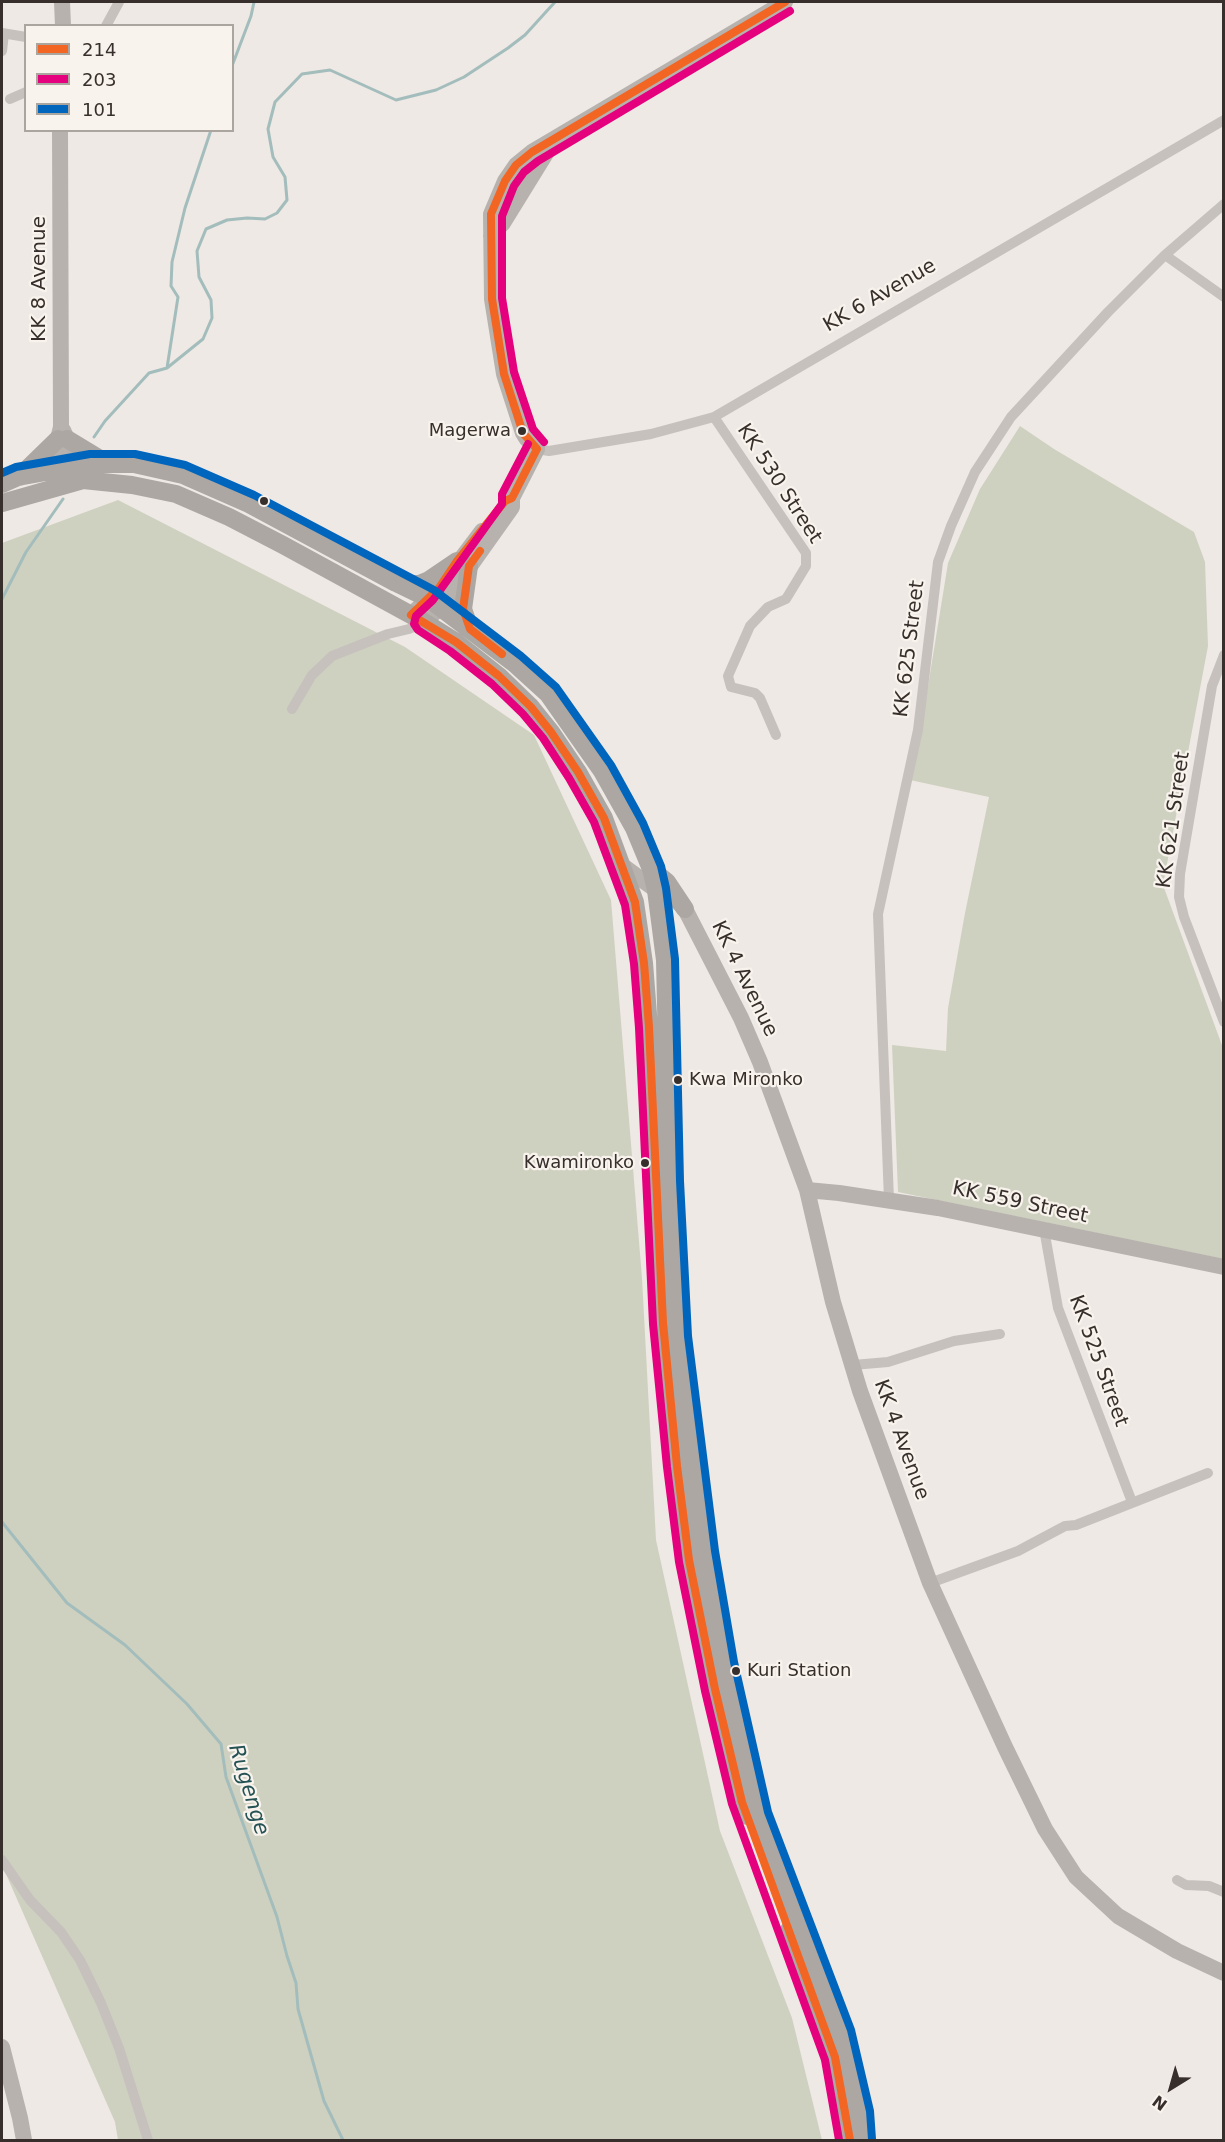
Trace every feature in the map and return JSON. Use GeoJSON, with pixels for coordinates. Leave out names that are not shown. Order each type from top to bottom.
{"type":"FeatureCollection","features":[{"type":"Feature","properties":{"kind":"highway"},"geometry":{"type":"LineString","coordinates":[[10,481],[62,435],[100,459],[183,475],[249,504],[435,603],[540,686],[561,711],[613,790],[634,828],[651,869],[656,890],[665,960],[670,1180],[678,1337],[721,1687],[742,1802],[835,2057],[850,2140]]}},
{"type":"Feature","properties":{"kind":"highway"},"geometry":{"type":"LineString","coordinates":[[2,503],[66,476],[121,462]]}},
{"type":"Feature","properties":{"kind":"highway"},"geometry":{"type":"LineString","coordinates":[[10,481],[66,476],[176,494],[230,517],[418,619],[456,642],[499,676],[531,707],[551,732],[604,818],[635,902],[644,963],[663,1323],[689,1560],[721,1687],[758,1815],[841,2032],[858,2103],[862,2140]]}},
{"type":"Feature","properties":{"kind":"highway"},"geometry":{"type":"LineString","coordinates":[[396,584],[419,584],[463,563],[463,609],[470,629]]}},
{"type":"Feature","properties":{"kind":"highway"},"geometry":{"type":"LineString","coordinates":[[651,869],[667,882],[681,906],[666,908],[660,916]]}},
{"type":"Feature","properties":{"kind":"main road"},"geometry":{"type":"LineString","coordinates":[[62,2],[63,24]]}},
{"type":"Feature","properties":{"kind":"main road"},"geometry":{"type":"LineString","coordinates":[[418,619],[435,603],[463,563],[512,507],[512,498],[537,449],[525,438],[504,375],[492,299],[491,214],[505,181],[516,165],[532,152],[782,2]]}},
{"type":"Feature","properties":{"kind":"main road","name":"KK 8 Avenue"},"geometry":{"type":"LineString","coordinates":[[60,132],[62,435],[66,476]]}},
{"type":"Feature","properties":{"kind":"main road"},"geometry":{"type":"LineString","coordinates":[[623,866],[681,906]]}},
{"type":"Feature","properties":{"kind":"main road","name":"KK 4 Avenue"},"geometry":{"type":"LineString","coordinates":[[681,906],[690,917],[750,1040],[807,1190],[833,1302],[860,1391],[930,1583],[1005,1747],[1046,1829],[1076,1877],[1118,1916],[1177,1951],[1224,1973]]}},
{"type":"Feature","properties":{"kind":"main road","name":"KK 559 Street"},"geometry":{"type":"LineString","coordinates":[[807,1190],[938,1208],[1224,1267]]}},
{"type":"Feature","properties":{"kind":"main road"},"geometry":{"type":"LineString","coordinates":[[2,2047],[24,2140]]}},
{"type":"Feature","properties":{"kind":"street"},"geometry":{"type":"LineString","coordinates":[[107,24],[119,2]]}},
{"type":"Feature","properties":{"kind":"street"},"geometry":{"type":"LineString","coordinates":[[2,51],[3,34],[24,37]]}},
{"type":"Feature","properties":{"kind":"street"},"geometry":{"type":"LineString","coordinates":[[10,99],[24,93]]}},
{"type":"Feature","properties":{"kind":"street","name":"KK 6 Avenue"},"geometry":{"type":"LineString","coordinates":[[537,449],[549,451],[651,434],[714,417],[1224,120]]}},
{"type":"Feature","properties":{"kind":"street","name":"KK 625 Street"},"geometry":{"type":"LineString","coordinates":[[889,1200],[878,914],[918,730],[938,562],[975,472],[1011,417],[1108,312],[1165,255],[1224,204]]}},
{"type":"Feature","properties":{"kind":"street"},"geometry":{"type":"LineString","coordinates":[[1165,255],[1224,297]]}},
{"type":"Feature","properties":{"kind":"street","name":"KK 530 Street"},"geometry":{"type":"LineString","coordinates":[[714,417],[806,553],[806,566],[786,599],[768,607],[750,626],[728,676],[731,687],[755,693],[760,698],[776,735]]}},
{"type":"Feature","properties":{"kind":"street"},"geometry":{"type":"LineString","coordinates":[[292,709],[312,675],[332,656],[388,634],[418,619]]}},
{"type":"Feature","properties":{"kind":"street","name":"KK 621 Street"},"geometry":{"type":"LineString","coordinates":[[1224,655],[1212,686],[1180,874],[1179,897],[1184,917],[1224,1022]]}},
{"type":"Feature","properties":{"kind":"street","name":"KK 525 Street"},"geometry":{"type":"LineString","coordinates":[[1044,1229],[1058,1308],[1132,1502]]}},
{"type":"Feature","properties":{"kind":"street"},"geometry":{"type":"LineString","coordinates":[[853,1365],[888,1362],[954,1341],[1000,1334]]}},
{"type":"Feature","properties":{"kind":"street"},"geometry":{"type":"LineString","coordinates":[[930,1583],[1018,1551],[1065,1526],[1076,1525],[1208,1473]]}},
{"type":"Feature","properties":{"kind":"street"},"geometry":{"type":"LineString","coordinates":[[2,1860],[30,1900],[61,1932],[80,1960],[112,2030],[148,2140]]}},
{"type":"Feature","properties":{"kind":"street"},"geometry":{"type":"LineString","coordinates":[[1177,1880],[1186,1885],[1209,1886],[1224,1892]]}},
{"type":"Feature","properties":{"kind":"green space"},"geometry":{"type":"Polygon","coordinates":[[[1020,426],[1054,449],[1194,532],[1205,562],[1208,646],[1163,885],[1223,1048],[1223,1259],[898,1192],[892,1045],[946,1051],[948,1008],[989,797],[910,780],[922,723],[948,563],[980,489],[1020,426]]]}},
{"type":"Feature","properties":{"kind":"green space"},"geometry":{"type":"Polygon","coordinates":[[[118,500],[405,647],[534,735],[611,900],[642,1278],[656,1540],[720,1831],[792,2018],[822,2140],[118,2140],[115,2122],[2,1865],[2,543],[118,500]]]}},
{"type":"Feature","properties":{"kind":"waterway"},"geometry":{"type":"LineString","coordinates":[[234,61],[254,2]]}},
{"type":"Feature","properties":{"kind":"waterway"},"geometry":{"type":"LineString","coordinates":[[167,368],[203,339],[212,318],[211,300],[199,277],[197,251],[206,229],[227,220],[265,219],[277,213],[287,200],[285,177],[273,157],[268,129],[275,102],[302,74],[330,70],[396,100],[436,90],[464,77],[508,48],[525,35],[555,2]]}},
{"type":"Feature","properties":{"kind":"waterway"},"geometry":{"type":"LineString","coordinates":[[94,437],[105,421],[149,373],[167,368],[178,297],[171,286],[172,262],[185,208],[210,132]]}},
{"type":"Feature","properties":{"kind":"waterway"},"geometry":{"type":"LineString","coordinates":[[2,599],[26,552],[63,499]]}},
{"type":"Feature","properties":{"kind":"waterway","name":"Rugenge"},"geometry":{"type":"LineString","coordinates":[[2,1522],[67,1603],[125,1645],[187,1704],[221,1744],[226,1777],[277,1917],[296,1983],[298,2009],[324,2101],[343,2140]]}},
{"type":"Feature","properties":{"kind":"transit line","name":"214"},"geometry":{"type":"LineString","coordinates":[[537,449],[523,433],[504,374],[492,299],[491,214],[505,181],[516,165],[532,152],[785,2]]}},
{"type":"Feature","properties":{"kind":"transit line","name":"203"},"geometry":{"type":"LineString","coordinates":[[544,442],[533,429],[514,372],[502,298],[502,216],[514,186],[524,172],[538,161],[790,11]]}},
{"type":"Feature","properties":{"kind":"transit line","name":"203"},"geometry":{"type":"LineString","coordinates":[[528,444],[502,494],[502,504],[433,600],[416,616],[414,624],[418,630],[450,651],[492,684],[523,714],[543,738],[594,822],[625,905],[634,964],[639,1028],[653,1324],[679,1562],[705,1691],[732,1804],[825,2060],[839,2140]]}},
{"type":"Feature","properties":{"kind":"transit line","name":"214"},"geometry":{"type":"LineString","coordinates":[[537,449],[512,498],[505,501],[457,561],[439,588],[411,615],[456,642],[499,676],[531,707],[551,732],[578,772],[604,818],[635,902],[644,963],[649,1027],[663,1323],[689,1560],[715,1689],[742,1802],[835,2057],[850,2140]]}},
{"type":"Feature","properties":{"kind":"transit line","name":"101"},"geometry":{"type":"LineString","coordinates":[[2,473],[16,467],[90,454],[135,454],[185,465],[254,495],[434,590],[521,656],[556,687],[611,765],[643,823],[661,866],[675,959],[680,1181],[688,1336],[715,1551],[734,1662],[768,1812],[851,2030],[870,2111],[872,2139]]}},
{"type":"Feature","properties":{"kind":"transit line","name":"214"},"geometry":{"type":"LineString","coordinates":[[480,551],[469,566],[463,609],[470,629],[502,654]]}},
{"type":"Feature","properties":{"kind":"place","name":"Magerwa"},"geometry":{"type":"Point","coordinates":[522,431]}},
{"type":"Feature","properties":{"kind":"place","name":"Kwa Mironko"},"geometry":{"type":"Point","coordinates":[678,1080]}},
{"type":"Feature","properties":{"kind":"place","name":"Kwamironko"},"geometry":{"type":"Point","coordinates":[645,1163]}},
{"type":"Feature","properties":{"kind":"place","name":"Kuri Station"},"geometry":{"type":"Point","coordinates":[736,1671]}}]}
